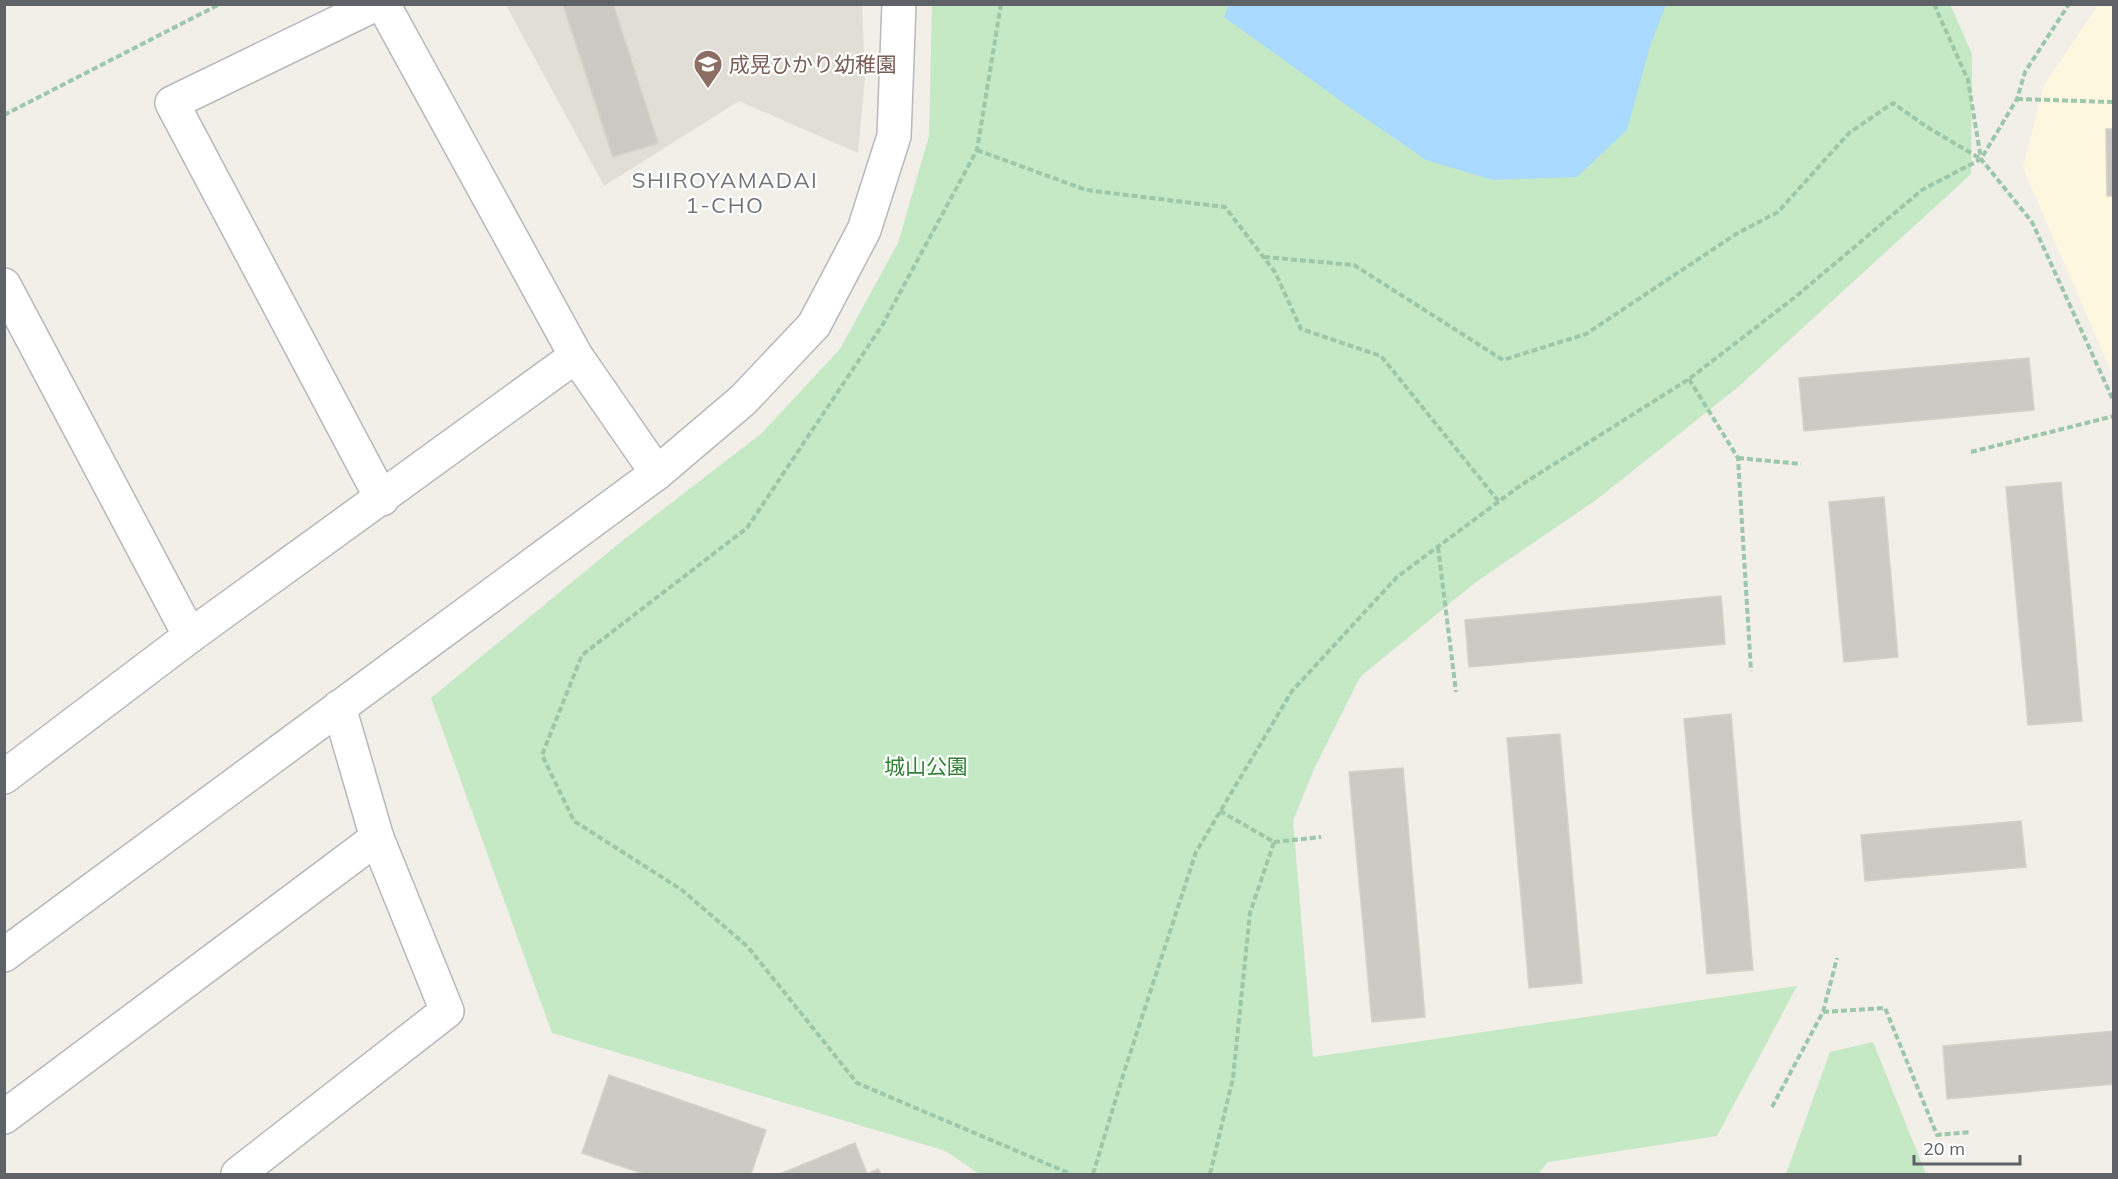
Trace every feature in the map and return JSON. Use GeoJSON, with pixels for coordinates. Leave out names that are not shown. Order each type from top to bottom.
{"type":"FeatureCollection","features":[{"type":"Feature","properties":{"kind":"street"},"geometry":{"type":"LineString","coordinates":[[376,4],[172,102],[382,499]]}},
{"type":"Feature","properties":{"kind":"street"},"geometry":{"type":"LineString","coordinates":[[383,4],[576,356],[657,474]]}},
{"type":"Feature","properties":{"kind":"street"},"geometry":{"type":"LineString","coordinates":[[4,955],[657,474],[743,400],[814,325],[864,230],[894,136],[899,4]]}},
{"type":"Feature","properties":{"kind":"street"},"geometry":{"type":"LineString","coordinates":[[4,285],[190,636]]}},
{"type":"Feature","properties":{"kind":"street"},"geometry":{"type":"LineString","coordinates":[[4,777],[190,636],[382,499],[576,356]]}},
{"type":"Feature","properties":{"kind":"street"},"geometry":{"type":"LineString","coordinates":[[238,1174],[447,1011],[377,838],[339,707]]}},
{"type":"Feature","properties":{"kind":"street"},"geometry":{"type":"LineString","coordinates":[[4,1117],[377,838]]}},
{"type":"Feature","properties":{"kind":"path"},"geometry":{"type":"LineString","coordinates":[[4,115],[220,4]]}},
{"type":"Feature","properties":{"kind":"path"},"geometry":{"type":"LineString","coordinates":[[1002,4],[977,150],[883,324],[747,528],[582,655],[542,756],[574,821],[682,890],[748,947],[857,1083],[1071,1174]]}},
{"type":"Feature","properties":{"kind":"path"},"geometry":{"type":"LineString","coordinates":[[1934,4],[1968,80],[1981,159]]}},
{"type":"Feature","properties":{"kind":"path"},"geometry":{"type":"LineString","coordinates":[[1093,1174],[1196,852],[1292,691],[1397,577],[1521,485],[1689,379],[1794,298],[1922,190],[1981,159],[2018,99],[2025,72],[2069,4]]}},
{"type":"Feature","properties":{"kind":"path"},"geometry":{"type":"LineString","coordinates":[[2018,99],[2114,102]]}},
{"type":"Feature","properties":{"kind":"path"},"geometry":{"type":"LineString","coordinates":[[1264,257],[1354,265],[1503,360],[1586,334],[1736,234],[1778,212],[1849,133],[1893,103],[1927,127],[1981,159],[2032,222],[2114,402]]}},
{"type":"Feature","properties":{"kind":"path"},"geometry":{"type":"LineString","coordinates":[[977,150],[1086,190],[1225,207],[1275,272],[1300,329],[1381,356],[1499,502]]}},
{"type":"Feature","properties":{"kind":"path"},"geometry":{"type":"LineString","coordinates":[[1689,379],[1738,458],[1751,671]]}},
{"type":"Feature","properties":{"kind":"path"},"geometry":{"type":"LineString","coordinates":[[1971,452],[2114,416]]}},
{"type":"Feature","properties":{"kind":"path"},"geometry":{"type":"LineString","coordinates":[[1738,458],[1801,464]]}},
{"type":"Feature","properties":{"kind":"path"},"geometry":{"type":"LineString","coordinates":[[1438,547],[1456,692]]}},
{"type":"Feature","properties":{"kind":"path"},"geometry":{"type":"LineString","coordinates":[[1220,811],[1274,842],[1321,837]]}},
{"type":"Feature","properties":{"kind":"path"},"geometry":{"type":"LineString","coordinates":[[1210,1174],[1233,1078],[1250,913],[1274,842]]}},
{"type":"Feature","properties":{"kind":"path"},"geometry":{"type":"LineString","coordinates":[[1772,1107],[1823,1012],[1837,958]]}},
{"type":"Feature","properties":{"kind":"path"},"geometry":{"type":"LineString","coordinates":[[1823,1012],[1885,1008],[1937,1135],[1971,1132]]}},
{"type":"Feature","properties":{"kind":"shaded area","name":"成晃ひかり幼稚園"},"geometry":{"type":"Polygon","coordinates":[[[506,5],[862,5],[865,78],[858,153],[739,101],[604,186],[506,5]]]}},
{"type":"Feature","properties":{"kind":"shaded area"},"geometry":{"type":"Polygon","coordinates":[[[2098,5],[2113,5],[2113,376],[2023,168],[2044,85],[2098,5]]]}},
{"type":"Feature","properties":{"kind":"green space","name":"城山公園"},"geometry":{"type":"Polygon","coordinates":[[[1950,4],[1972,54],[1971,174],[1737,388],[1596,500],[1476,582],[1360,677],[1314,769],[1293,821],[1313,1057],[1797,986],[1717,1136],[1548,1162],[1538,1174],[979,1174],[946,1151],[552,1033],[431,698],[622,541],[762,433],[840,349],[898,243],[929,136],[932,5],[1950,4]]]}},
{"type":"Feature","properties":{"kind":"green space"},"geometry":{"type":"Polygon","coordinates":[[[1873,1042],[1926,1174],[1786,1174],[1830,1052],[1873,1042]]]}},
{"type":"Feature","properties":{"kind":"water"},"geometry":{"type":"Polygon","coordinates":[[[1229,4],[1666,5],[1651,43],[1627,130],[1577,177],[1493,180],[1426,160],[1224,17],[1229,4]]]}},
{"type":"Feature","properties":{"kind":"building"},"geometry":{"type":"Polygon","coordinates":[[[563,4],[613,4],[658,143],[613,157],[563,4]]]}},
{"type":"Feature","properties":{"kind":"building"},"geometry":{"type":"Polygon","coordinates":[[[2106,129],[2114,129],[2114,196],[2107,196],[2106,129]]]}},
{"type":"Feature","properties":{"kind":"building"},"geometry":{"type":"Polygon","coordinates":[[[2029,358],[2034,410],[1804,431],[1799,378],[2029,358]]]}},
{"type":"Feature","properties":{"kind":"building"},"geometry":{"type":"Polygon","coordinates":[[[2061,482],[2082,721],[2028,725],[2006,487],[2061,482]]]}},
{"type":"Feature","properties":{"kind":"building"},"geometry":{"type":"Polygon","coordinates":[[[1884,497],[1898,657],[1844,662],[1829,502],[1884,497]]]}},
{"type":"Feature","properties":{"kind":"building"},"geometry":{"type":"Polygon","coordinates":[[[1721,596],[1725,644],[1469,667],[1465,620],[1721,596]]]}},
{"type":"Feature","properties":{"kind":"building"},"geometry":{"type":"Polygon","coordinates":[[[1731,714],[1753,970],[1707,974],[1684,719],[1731,714]]]}},
{"type":"Feature","properties":{"kind":"building"},"geometry":{"type":"Polygon","coordinates":[[[1560,734],[1582,983],[1529,988],[1507,738],[1560,734]]]}},
{"type":"Feature","properties":{"kind":"building"},"geometry":{"type":"Polygon","coordinates":[[[1403,768],[1425,1017],[1372,1022],[1349,772],[1403,768]]]}},
{"type":"Feature","properties":{"kind":"building"},"geometry":{"type":"Polygon","coordinates":[[[2021,821],[2026,867],[1865,881],[1861,835],[2021,821]]]}},
{"type":"Feature","properties":{"kind":"building"},"geometry":{"type":"Polygon","coordinates":[[[2114,1031],[2114,1084],[1947,1099],[1943,1046],[2114,1031]]]}},
{"type":"Feature","properties":{"kind":"building"},"geometry":{"type":"Polygon","coordinates":[[[609,1075],[766,1130],[751,1174],[644,1174],[582,1153],[609,1075]]]}},
{"type":"Feature","properties":{"kind":"building"},"geometry":{"type":"Polygon","coordinates":[[[855,1143],[867,1174],[780,1174],[855,1143]]]}},
{"type":"Feature","properties":{"kind":"building"},"geometry":{"type":"Polygon","coordinates":[[[878,1169],[881,1174],[867,1174],[878,1169]]]}},
{"type":"Feature","properties":{"kind":"place","name":"成晃ひかり幼稚園"},"geometry":{"type":"Point","coordinates":[708,90]}},
{"type":"Feature","properties":{"kind":"district","name":"SHIROYAMADAI 1-CHO"},"geometry":{"type":"Point","coordinates":[725,192]}}]}
